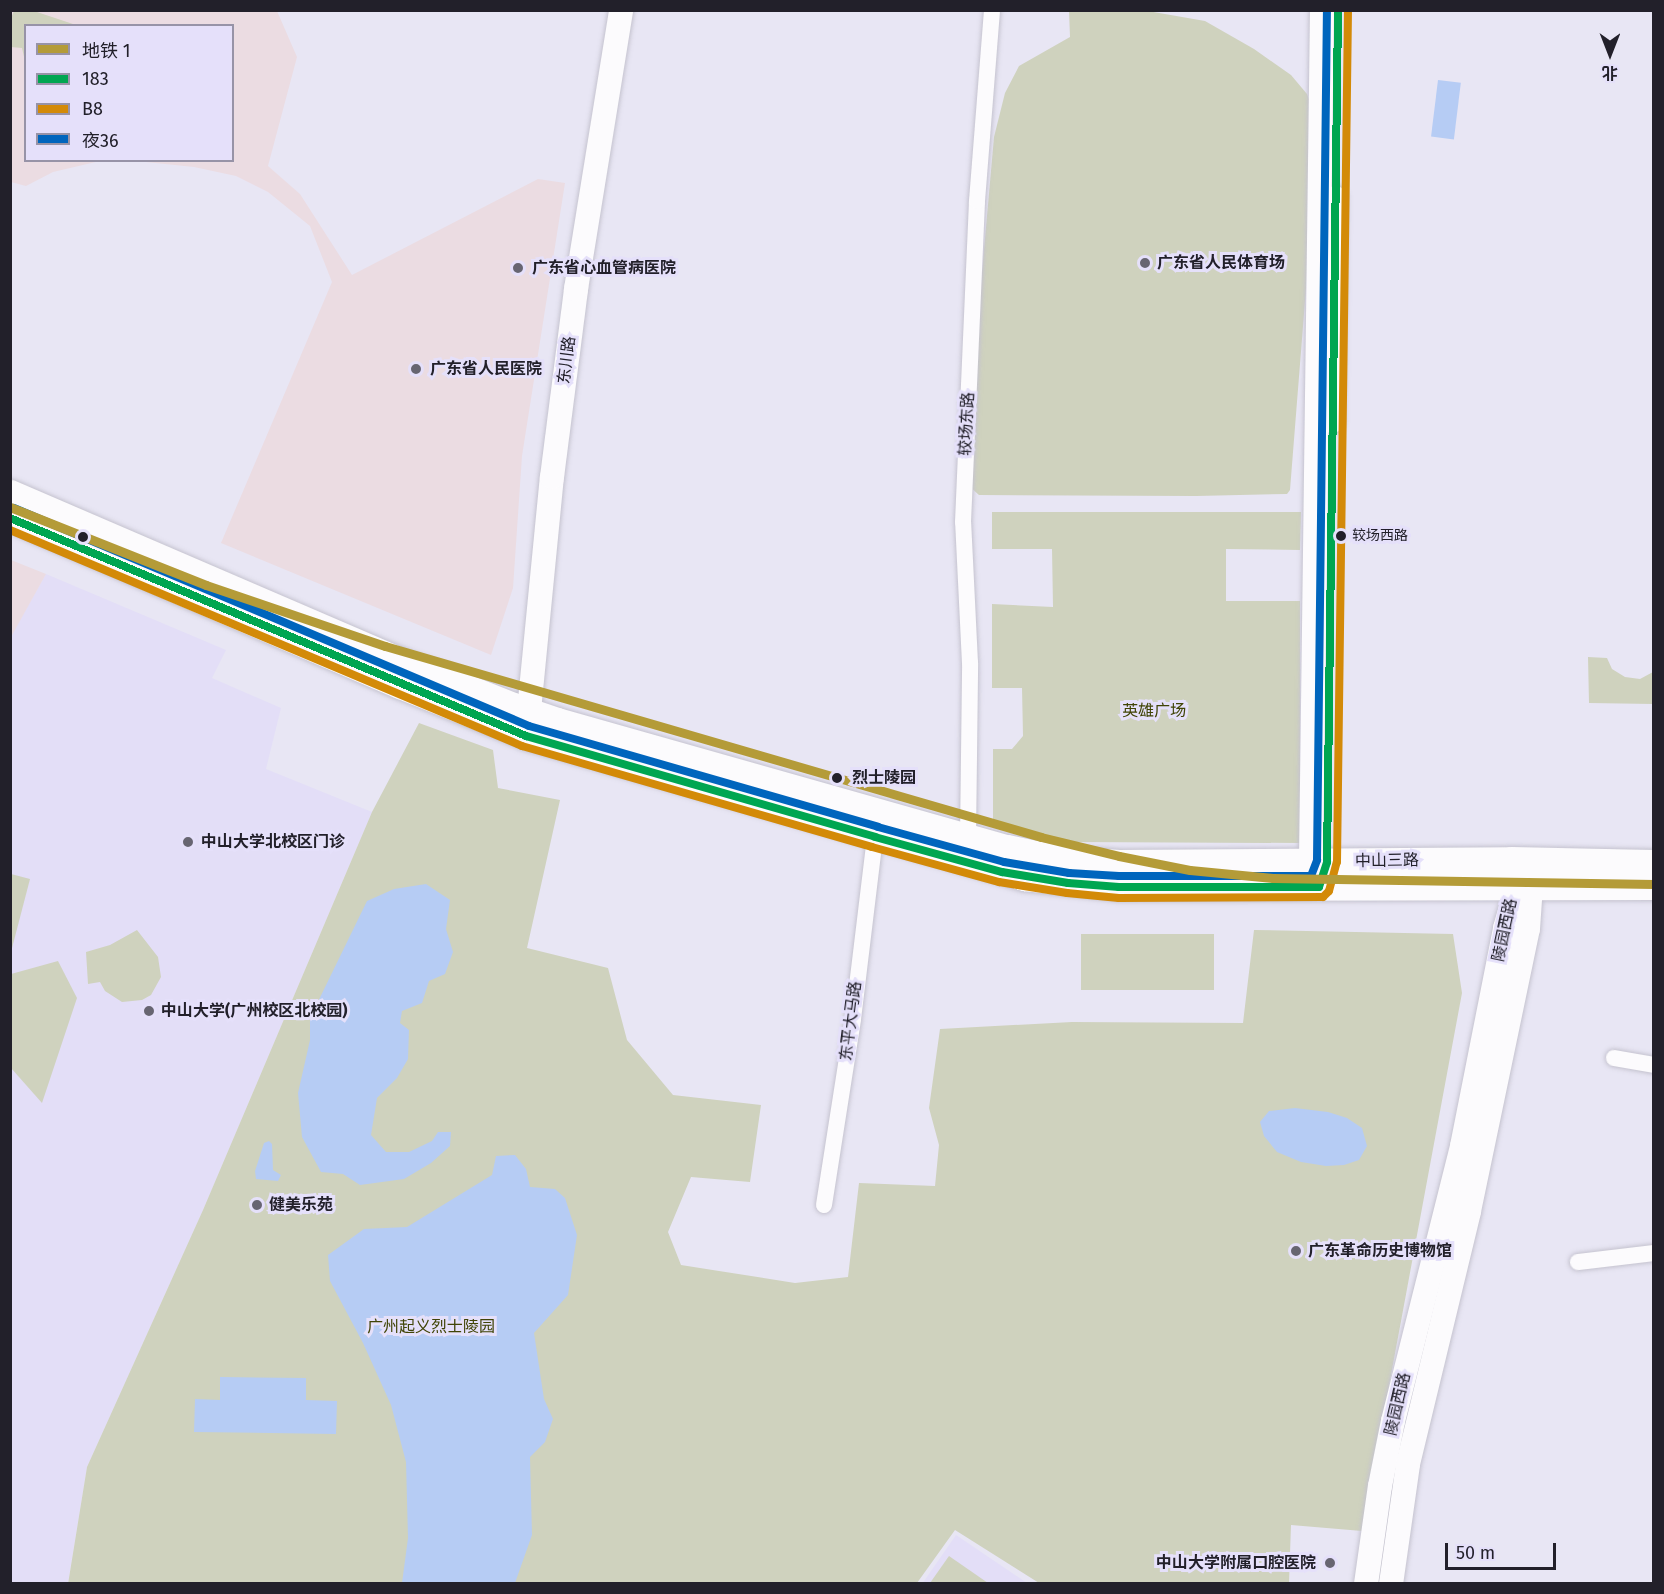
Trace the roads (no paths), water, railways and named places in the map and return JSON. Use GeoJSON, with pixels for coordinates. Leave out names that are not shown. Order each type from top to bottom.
{"type":"FeatureCollection","features":[{"type":"Feature","properties":{"kind":"main road"},"geometry":{"type":"LineString","coordinates":[[10,493],[400,661],[528,724]]}},
{"type":"Feature","properties":{"kind":"main road"},"geometry":{"type":"LineString","coordinates":[[10,519],[431,698],[528,724]]}},
{"type":"Feature","properties":{"kind":"main road","name":"中山三路"},"geometry":{"type":"LineString","coordinates":[[528,724],[875,837],[1002,872],[1056,882],[1119,887],[1319,887],[1525,877],[1653,863]]}},
{"type":"Feature","properties":{"kind":"main road","name":"中山三路"},"geometry":{"type":"LineString","coordinates":[[528,724],[1041,856],[1081,861],[1171,864],[1319,862],[1653,886]]}},
{"type":"Feature","properties":{"kind":"street","name":"东川路"},"geometry":{"type":"LineString","coordinates":[[528,724],[552,477],[574,301],[621,10]]}},
{"type":"Feature","properties":{"kind":"street","name":"较场东路"},"geometry":{"type":"LineString","coordinates":[[968,838],[970,663],[963,522],[977,201],[992,10]]}},
{"type":"Feature","properties":{"kind":"street"},"geometry":{"type":"LineString","coordinates":[[1319,887],[1322,10]]}},
{"type":"Feature","properties":{"kind":"street"},"geometry":{"type":"LineString","coordinates":[[1319,862],[1338,10]]}},
{"type":"Feature","properties":{"kind":"street","name":"东平大马路"},"geometry":{"type":"LineString","coordinates":[[824,1205],[853,1019],[875,837]]}},
{"type":"Feature","properties":{"kind":"street","name":"陵园西路"},"geometry":{"type":"LineString","coordinates":[[1391,1584],[1406,1474],[1469,1211],[1528,929],[1525,877]]}},
{"type":"Feature","properties":{"kind":"street","name":"陵园西路"},"geometry":{"type":"LineString","coordinates":[[1366,1584],[1380,1486],[1525,877]]}},
{"type":"Feature","properties":{"kind":"street"},"geometry":{"type":"LineString","coordinates":[[1614,1058],[1653,1065]]}},
{"type":"Feature","properties":{"kind":"street"},"geometry":{"type":"LineString","coordinates":[[1578,1262],[1653,1253]]}},
{"type":"Feature","properties":{"kind":"street"},"geometry":{"type":"LineString","coordinates":[[1380,1486],[1406,1474]]}},
{"type":"Feature","properties":{"kind":"water"},"geometry":{"type":"Polygon","coordinates":[[[1438,80],[1461,83],[1454,139],[1431,137],[1438,80]]]}},
{"type":"Feature","properties":{"kind":"water"},"geometry":{"type":"Polygon","coordinates":[[[426,884],[450,900],[446,929],[453,952],[445,974],[429,981],[422,1003],[402,1011],[400,1023],[409,1030],[408,1059],[397,1078],[377,1098],[371,1135],[386,1152],[409,1152],[432,1141],[438,1132],[451,1132],[450,1146],[431,1163],[404,1179],[360,1185],[343,1174],[321,1172],[302,1137],[298,1093],[310,1040],[310,1018],[367,901],[394,889],[426,884]]]}},
{"type":"Feature","properties":{"kind":"water"},"geometry":{"type":"Polygon","coordinates":[[[1295,1108],[1328,1112],[1347,1118],[1362,1128],[1367,1146],[1359,1160],[1344,1165],[1326,1166],[1301,1162],[1277,1152],[1264,1136],[1260,1122],[1269,1111],[1295,1108]]]}},
{"type":"Feature","properties":{"kind":"water"},"geometry":{"type":"Polygon","coordinates":[[[269,1141],[272,1144],[273,1170],[281,1175],[278,1181],[256,1179],[255,1171],[264,1143],[269,1141]]]}},
{"type":"Feature","properties":{"kind":"water"},"geometry":{"type":"Polygon","coordinates":[[[515,1155],[526,1169],[530,1187],[555,1189],[565,1198],[577,1235],[568,1295],[534,1333],[544,1399],[553,1419],[545,1442],[530,1457],[532,1535],[515,1583],[402,1583],[408,1538],[406,1462],[391,1405],[363,1343],[330,1281],[328,1255],[364,1229],[407,1227],[492,1175],[496,1156],[515,1155]]]}},
{"type":"Feature","properties":{"kind":"water"},"geometry":{"type":"Polygon","coordinates":[[[220,1377],[306,1378],[306,1400],[337,1401],[336,1434],[194,1432],[195,1399],[220,1400],[220,1377]]]}},
{"type":"Feature","properties":{"kind":"metro line","name":"1"},"geometry":{"type":"LineString","coordinates":[[10,507],[206,585],[385,646],[1041,837],[1119,856],[1190,870],[1273,878],[1654,884]]}},
{"type":"Feature","properties":{"kind":"place","name":"广东省人民体育场"},"geometry":{"type":"Point","coordinates":[1145,263]}},
{"type":"Feature","properties":{"kind":"place","name":"广东省心血管病医院"},"geometry":{"type":"Point","coordinates":[518,268]}},
{"type":"Feature","properties":{"kind":"place","name":"广东省人民医院"},"geometry":{"type":"Point","coordinates":[416,369]}},
{"type":"Feature","properties":{"kind":"place","name":"较场西路"},"geometry":{"type":"Point","coordinates":[1341,536]}},
{"type":"Feature","properties":{"kind":"place","name":"烈士陵园"},"geometry":{"type":"Point","coordinates":[837,778]}},
{"type":"Feature","properties":{"kind":"place","name":"中山大学北校区门诊"},"geometry":{"type":"Point","coordinates":[188,842]}},
{"type":"Feature","properties":{"kind":"place","name":"中山大学(广州校区北校园)"},"geometry":{"type":"Point","coordinates":[149,1011]}},
{"type":"Feature","properties":{"kind":"place","name":"健美乐苑"},"geometry":{"type":"Point","coordinates":[257,1205]}},
{"type":"Feature","properties":{"kind":"place","name":"广东革命历史博物馆"},"geometry":{"type":"Point","coordinates":[1296,1251]}},
{"type":"Feature","properties":{"kind":"place","name":"中山大学附属口腔医院"},"geometry":{"type":"Point","coordinates":[1330,1563]}},
{"type":"Feature","properties":{"kind":"park label","name":"英雄广场"},"geometry":{"type":"Point","coordinates":[1154,711]}},
{"type":"Feature","properties":{"kind":"park label","name":"广州起义烈士陵园"},"geometry":{"type":"Point","coordinates":[431,1327]}}]}
